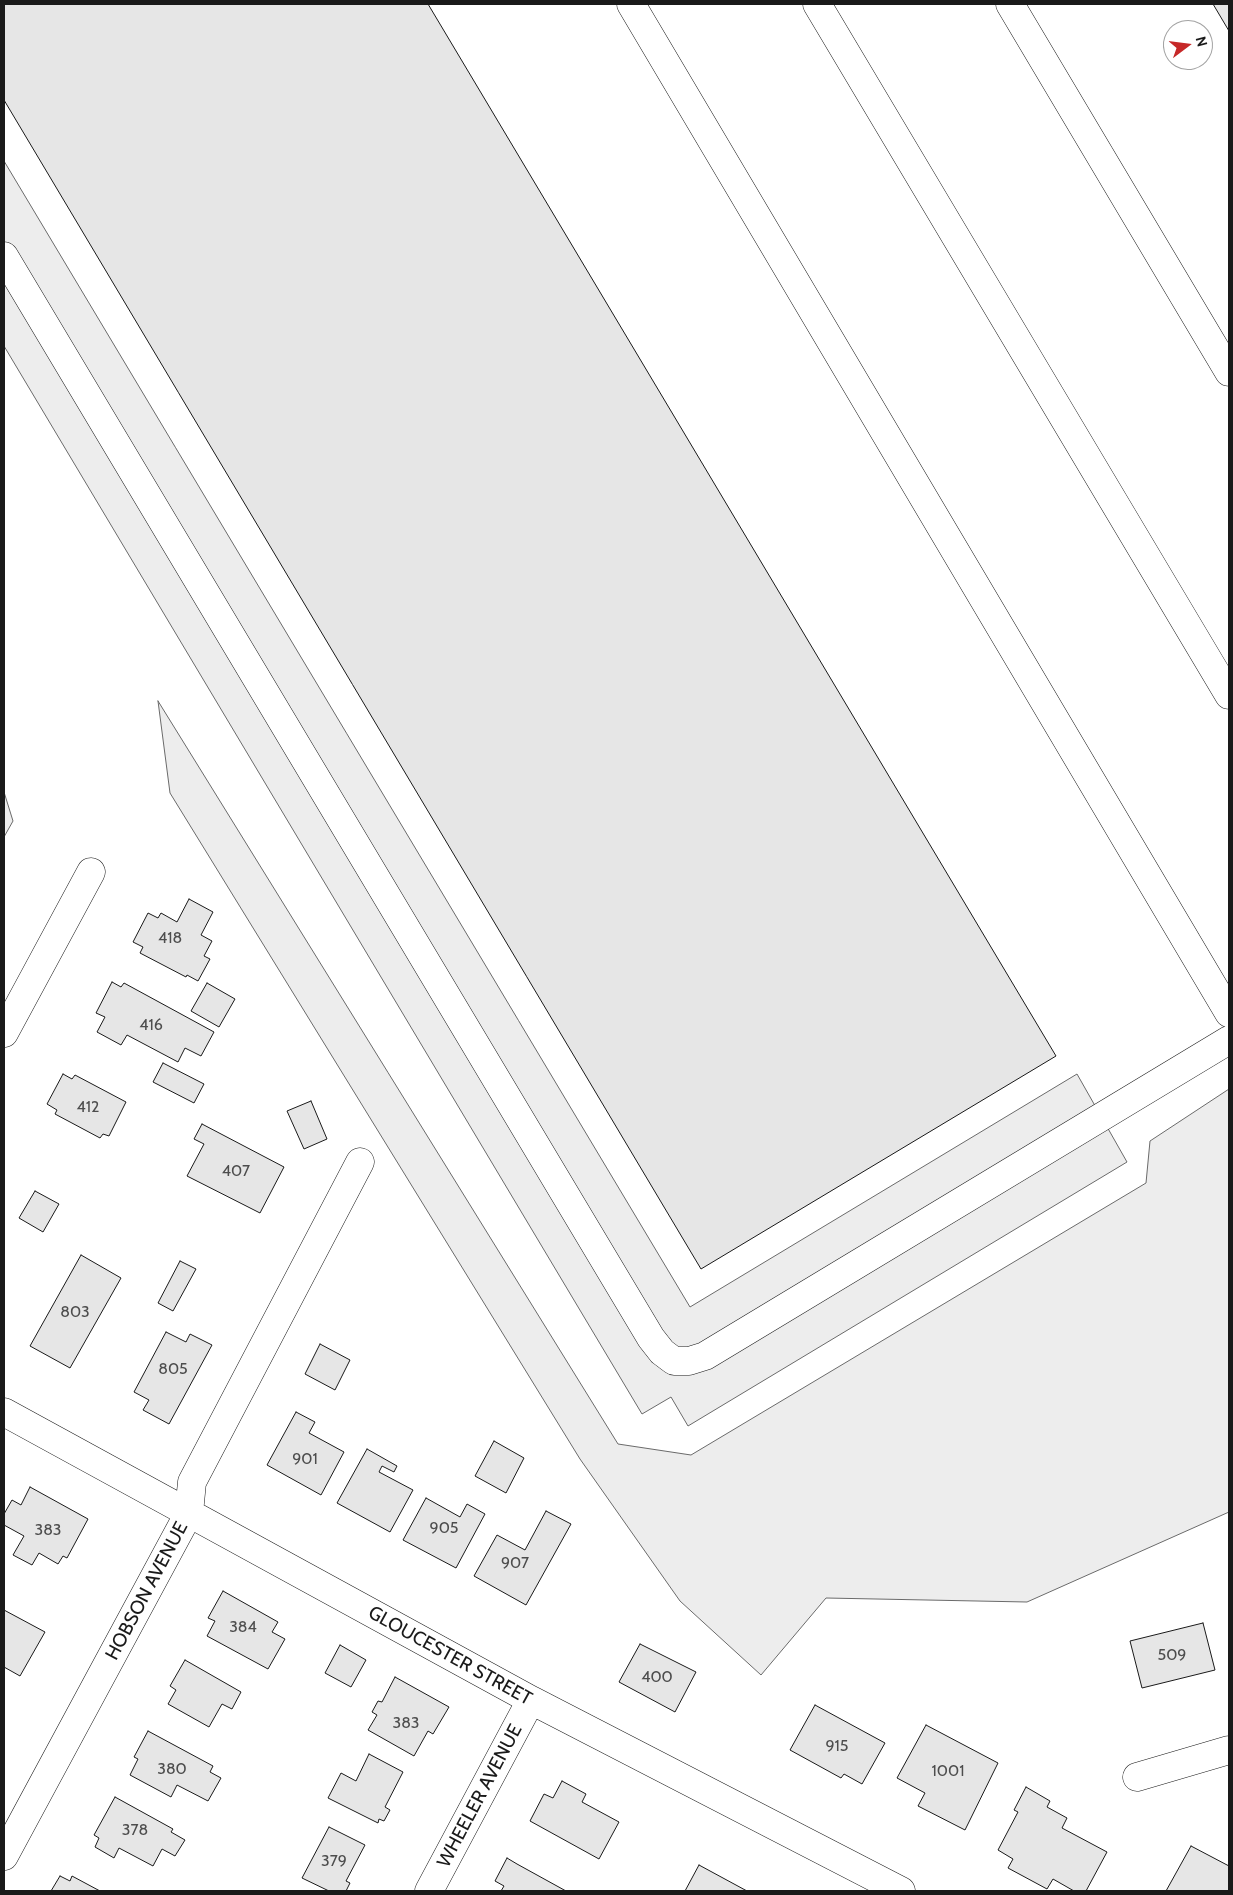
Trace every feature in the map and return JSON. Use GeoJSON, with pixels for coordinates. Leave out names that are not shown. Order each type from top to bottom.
{"type":"FeatureCollection","features":[{"type":"Feature","properties":{"kind":"street"},"geometry":{"type":"LineString","coordinates":[[631,4],[1229,1013]]}},
{"type":"Feature","properties":{"kind":"street"},"geometry":{"type":"LineString","coordinates":[[817,4],[1221,660],[1229,695]]}},
{"type":"Feature","properties":{"kind":"street"},"geometry":{"type":"LineString","coordinates":[[1010,4],[1229,372]]}},
{"type":"Feature","properties":{"kind":"street"},"geometry":{"type":"LineString","coordinates":[[4,256],[651,1338],[662,1352],[674,1361],[689,1361],[705,1356],[1229,1040]]}},
{"type":"Feature","properties":{"kind":"street"},"geometry":{"type":"LineString","coordinates":[[4,1034],[91,872]]}},
{"type":"Feature","properties":{"kind":"street","name":"HOBSON AVENUE"},"geometry":{"type":"LineString","coordinates":[[4,1856],[189,1513],[192,1482],[360,1162]]}},
{"type":"Feature","properties":{"kind":"street","name":"GLOUCESTER STREET"},"geometry":{"type":"LineString","coordinates":[[4,1412],[531,1700],[889,1889]]}},
{"type":"Feature","properties":{"kind":"street","name":"WHEELER AVENUE"},"geometry":{"type":"LineString","coordinates":[[429,1891],[531,1700]]}},
{"type":"Feature","properties":{"kind":"street"},"geometry":{"type":"LineString","coordinates":[[1137,1777],[1229,1750]]}},
{"type":"Feature","properties":{"kind":"shaded area"},"geometry":{"type":"Polygon","coordinates":[[[4,161],[690,1307],[1077,1074],[1127,1162],[688,1426],[671,1397],[642,1414],[4,346],[4,161]]]}},
{"type":"Feature","properties":{"kind":"shaded area"},"geometry":{"type":"Polygon","coordinates":[[[158,701],[618,1444],[691,1455],[1146,1183],[1150,1141],[1229,1089],[1229,1512],[1027,1602],[826,1598],[761,1675],[680,1601],[580,1459],[170,793],[158,701]]]}},
{"type":"Feature","properties":{"kind":"shaded area"},"geometry":{"type":"Polygon","coordinates":[[[4,792],[13,821],[4,837],[4,792]]]}},
{"type":"Feature","properties":{"kind":"building"},"geometry":{"type":"Polygon","coordinates":[[[4,4],[428,4],[1056,1056],[701,1269],[4,100],[4,4]]]}},
{"type":"Feature","properties":{"kind":"building"},"geometry":{"type":"Polygon","coordinates":[[[1213,4],[1229,4],[1229,31],[1213,4]]]}},
{"type":"Feature","properties":{"kind":"building"},"geometry":{"type":"Polygon","coordinates":[[[189,899],[213,912],[201,935],[212,941],[204,956],[210,959],[198,981],[187,975],[186,977],[140,953],[143,947],[133,942],[148,913],[158,918],[161,913],[177,922],[189,899]]]}},
{"type":"Feature","properties":{"kind":"building"},"geometry":{"type":"Polygon","coordinates":[[[112,982],[121,987],[124,983],[214,1032],[201,1056],[185,1048],[178,1062],[127,1035],[121,1045],[97,1032],[105,1017],[96,1013],[112,982]]]}},
{"type":"Feature","properties":{"kind":"building"},"geometry":{"type":"Polygon","coordinates":[[[207,983],[235,999],[219,1027],[191,1011],[207,983]]]}},
{"type":"Feature","properties":{"kind":"building"},"geometry":{"type":"Polygon","coordinates":[[[163,1063],[204,1084],[194,1103],[153,1082],[163,1063]]]}},
{"type":"Feature","properties":{"kind":"building"},"geometry":{"type":"Polygon","coordinates":[[[63,1074],[72,1079],[75,1075],[126,1102],[109,1136],[103,1134],[100,1138],[55,1114],[57,1110],[47,1104],[63,1074]]]}},
{"type":"Feature","properties":{"kind":"building"},"geometry":{"type":"Polygon","coordinates":[[[311,1101],[327,1139],[304,1149],[287,1111],[311,1101]]]}},
{"type":"Feature","properties":{"kind":"building"},"geometry":{"type":"Polygon","coordinates":[[[202,1124],[284,1167],[260,1213],[187,1176],[204,1144],[194,1139],[202,1124]]]}},
{"type":"Feature","properties":{"kind":"building"},"geometry":{"type":"Polygon","coordinates":[[[35,1191],[59,1204],[43,1232],[19,1218],[35,1191]]]}},
{"type":"Feature","properties":{"kind":"building"},"geometry":{"type":"Polygon","coordinates":[[[81,1255],[121,1278],[70,1368],[30,1346],[81,1255]]]}},
{"type":"Feature","properties":{"kind":"building"},"geometry":{"type":"Polygon","coordinates":[[[180,1261],[196,1269],[173,1311],[158,1303],[180,1261]]]}},
{"type":"Feature","properties":{"kind":"building"},"geometry":{"type":"Polygon","coordinates":[[[166,1332],[186,1342],[190,1334],[212,1345],[169,1424],[143,1410],[149,1400],[134,1392],[166,1332]]]}},
{"type":"Feature","properties":{"kind":"building"},"geometry":{"type":"Polygon","coordinates":[[[320,1344],[350,1360],[335,1390],[305,1374],[320,1344]]]}},
{"type":"Feature","properties":{"kind":"building"},"geometry":{"type":"Polygon","coordinates":[[[296,1412],[315,1422],[309,1433],[344,1452],[321,1495],[267,1465],[296,1412]]]}},
{"type":"Feature","properties":{"kind":"building"},"geometry":{"type":"Polygon","coordinates":[[[494,1441],[524,1458],[506,1493],[475,1476],[494,1441]]]}},
{"type":"Feature","properties":{"kind":"building"},"geometry":{"type":"Polygon","coordinates":[[[367,1449],[397,1466],[394,1472],[382,1466],[379,1472],[413,1490],[390,1532],[337,1503],[367,1449]]]}},
{"type":"Feature","properties":{"kind":"building"},"geometry":{"type":"Polygon","coordinates":[[[30,1487],[88,1519],[67,1558],[63,1556],[58,1564],[39,1553],[32,1565],[13,1555],[24,1536],[4,1525],[4,1514],[12,1500],[21,1505],[30,1487]]]}},
{"type":"Feature","properties":{"kind":"building"},"geometry":{"type":"Polygon","coordinates":[[[426,1498],[460,1517],[467,1504],[485,1514],[456,1568],[403,1540],[426,1498]]]}},
{"type":"Feature","properties":{"kind":"building"},"geometry":{"type":"Polygon","coordinates":[[[546,1511],[571,1524],[526,1605],[474,1576],[497,1535],[525,1550],[546,1511]]]}},
{"type":"Feature","properties":{"kind":"building"},"geometry":{"type":"Polygon","coordinates":[[[223,1591],[278,1622],[272,1632],[285,1639],[268,1669],[207,1636],[215,1621],[208,1618],[223,1591]]]}},
{"type":"Feature","properties":{"kind":"building"},"geometry":{"type":"Polygon","coordinates":[[[4,1610],[45,1632],[20,1676],[4,1667],[4,1610]]]}},
{"type":"Feature","properties":{"kind":"building"},"geometry":{"type":"Polygon","coordinates":[[[1203,1623],[1215,1670],[1142,1688],[1130,1641],[1203,1623]]]}},
{"type":"Feature","properties":{"kind":"building"},"geometry":{"type":"Polygon","coordinates":[[[640,1644],[696,1672],[675,1712],[619,1682],[640,1644]]]}},
{"type":"Feature","properties":{"kind":"building"},"geometry":{"type":"Polygon","coordinates":[[[340,1645],[366,1660],[351,1687],[325,1673],[340,1645]]]}},
{"type":"Feature","properties":{"kind":"building"},"geometry":{"type":"Polygon","coordinates":[[[185,1660],[241,1692],[232,1709],[222,1704],[209,1727],[168,1704],[176,1690],[170,1686],[185,1660]]]}},
{"type":"Feature","properties":{"kind":"building"},"geometry":{"type":"Polygon","coordinates":[[[395,1677],[449,1707],[433,1734],[428,1731],[414,1756],[368,1730],[377,1715],[372,1712],[378,1701],[382,1702],[395,1677]]]}},
{"type":"Feature","properties":{"kind":"building"},"geometry":{"type":"Polygon","coordinates":[[[815,1705],[885,1743],[862,1784],[844,1774],[841,1778],[790,1750],[815,1705]]]}},
{"type":"Feature","properties":{"kind":"building"},"geometry":{"type":"Polygon","coordinates":[[[926,1725],[998,1763],[965,1830],[918,1806],[925,1793],[897,1778],[926,1725]]]}},
{"type":"Feature","properties":{"kind":"building"},"geometry":{"type":"Polygon","coordinates":[[[148,1731],[213,1766],[210,1772],[221,1778],[208,1801],[177,1785],[171,1797],[130,1775],[138,1759],[134,1757],[148,1731]]]}},
{"type":"Feature","properties":{"kind":"building"},"geometry":{"type":"Polygon","coordinates":[[[369,1754],[403,1772],[385,1807],[390,1810],[384,1821],[379,1819],[378,1823],[328,1798],[341,1773],[356,1781],[369,1754]]]}},
{"type":"Feature","properties":{"kind":"building"},"geometry":{"type":"Polygon","coordinates":[[[562,1781],[586,1794],[582,1802],[619,1822],[599,1859],[530,1821],[544,1794],[553,1798],[562,1781]]]}},
{"type":"Feature","properties":{"kind":"building"},"geometry":{"type":"Polygon","coordinates":[[[1026,1787],[1050,1801],[1047,1807],[1067,1818],[1062,1828],[1107,1852],[1086,1891],[1074,1891],[1053,1879],[1047,1889],[1008,1868],[1013,1859],[998,1850],[1018,1812],[1014,1810],[1026,1787]]]}},
{"type":"Feature","properties":{"kind":"building"},"geometry":{"type":"Polygon","coordinates":[[[115,1797],[173,1829],[171,1832],[185,1840],[175,1856],[162,1849],[153,1866],[119,1848],[114,1858],[95,1847],[99,1838],[94,1835],[115,1797]]]}},
{"type":"Feature","properties":{"kind":"building"},"geometry":{"type":"Polygon","coordinates":[[[329,1827],[365,1845],[346,1881],[350,1883],[346,1891],[329,1891],[302,1878],[329,1827]]]}},
{"type":"Feature","properties":{"kind":"building"},"geometry":{"type":"Polygon","coordinates":[[[1191,1846],[1229,1866],[1229,1891],[1166,1891],[1191,1846]]]}},
{"type":"Feature","properties":{"kind":"building"},"geometry":{"type":"Polygon","coordinates":[[[507,1858],[566,1891],[501,1891],[504,1886],[495,1881],[507,1858]]]}},
{"type":"Feature","properties":{"kind":"building"},"geometry":{"type":"Polygon","coordinates":[[[699,1865],[747,1891],[685,1891],[699,1865]]]}},
{"type":"Feature","properties":{"kind":"building"},"geometry":{"type":"Polygon","coordinates":[[[60,1876],[70,1881],[72,1876],[100,1891],[51,1891],[60,1876]]]}}]}
